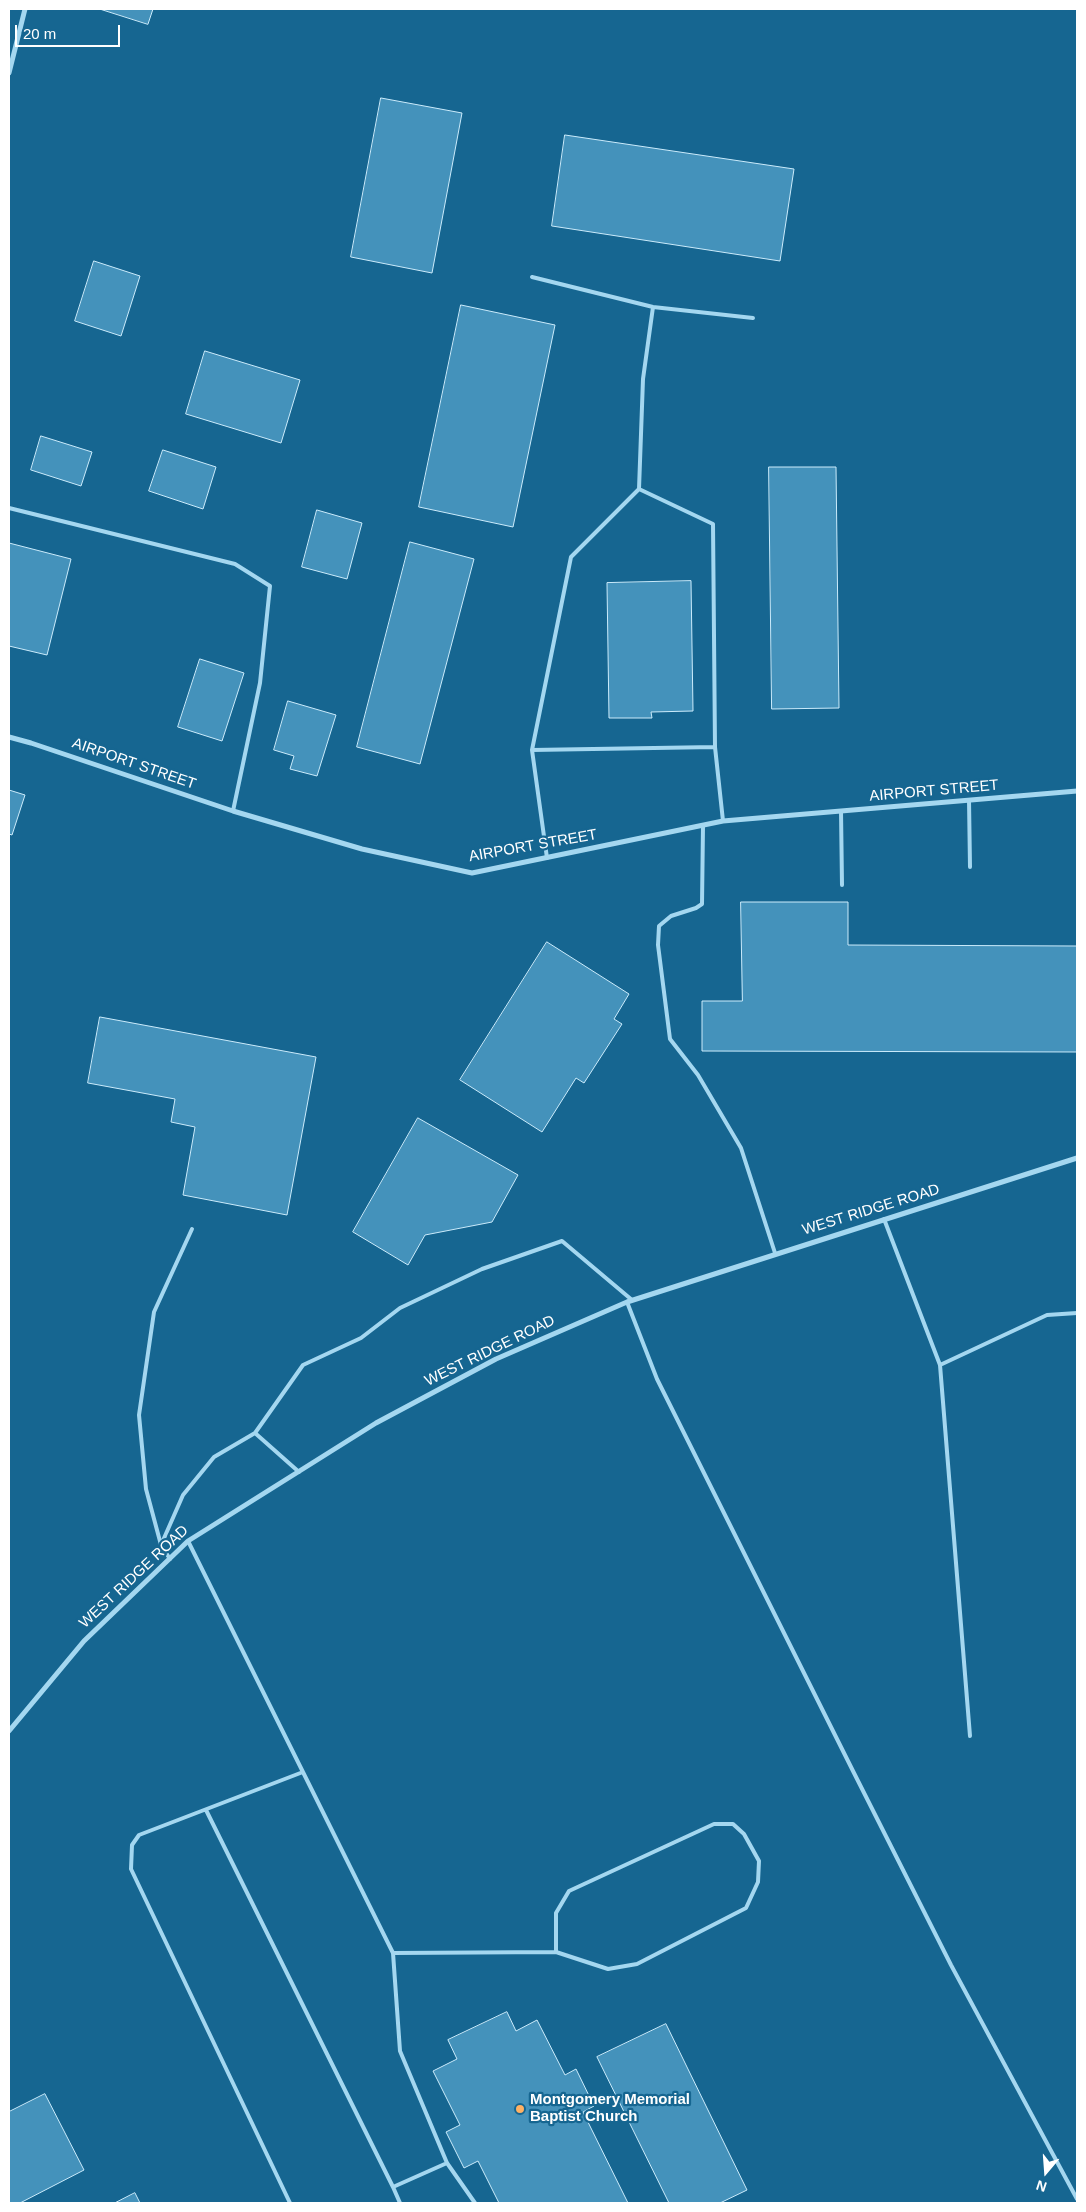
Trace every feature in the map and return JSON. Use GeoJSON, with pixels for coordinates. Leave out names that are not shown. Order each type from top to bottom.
{"type":"FeatureCollection","features":[{"type":"Feature","properties":{"kind":"street"},"geometry":{"type":"LineString","coordinates":[[9,73],[25,9]]}},
{"type":"Feature","properties":{"kind":"street","name":"AIRPORT STREET"},"geometry":{"type":"LineString","coordinates":[[9,737],[233,811],[362,848],[472,873],[722,821],[1077,791]]}},
{"type":"Feature","properties":{"kind":"street","name":"WEST RIDGE ROAD"},"geometry":{"type":"LineString","coordinates":[[9,1731],[84,1641],[188,1541],[376,1423],[496,1359],[629,1301],[1077,1158]]}},
{"type":"Feature","properties":{"kind":"lane"},"geometry":{"type":"LineString","coordinates":[[532,277],[652,308],[753,318]]}},
{"type":"Feature","properties":{"kind":"lane"},"geometry":{"type":"LineString","coordinates":[[547,858],[532,750],[571,556],[639,488],[643,379],[652,308]]}},
{"type":"Feature","properties":{"kind":"lane"},"geometry":{"type":"LineString","coordinates":[[639,488],[713,524],[715,747],[722,821]]}},
{"type":"Feature","properties":{"kind":"lane"},"geometry":{"type":"LineString","coordinates":[[9,508],[236,564],[270,586],[260,683],[233,811]]}},
{"type":"Feature","properties":{"kind":"lane"},"geometry":{"type":"LineString","coordinates":[[532,750],[715,747]]}},
{"type":"Feature","properties":{"kind":"lane"},"geometry":{"type":"LineString","coordinates":[[969,800],[970,867]]}},
{"type":"Feature","properties":{"kind":"lane"},"geometry":{"type":"LineString","coordinates":[[841,811],[842,885]]}},
{"type":"Feature","properties":{"kind":"lane"},"geometry":{"type":"LineString","coordinates":[[703,826],[702,904],[696,908],[671,916],[660,926],[658,944],[670,1039],[698,1075],[741,1148],[775,1253]]}},
{"type":"Feature","properties":{"kind":"lane"},"geometry":{"type":"LineString","coordinates":[[884,1219],[940,1366],[970,1736]]}},
{"type":"Feature","properties":{"kind":"lane"},"geometry":{"type":"LineString","coordinates":[[170,1559],[161,1545],[146,1489],[139,1415],[154,1312],[192,1229]]}},
{"type":"Feature","properties":{"kind":"lane"},"geometry":{"type":"LineString","coordinates":[[161,1545],[183,1495],[214,1457],[255,1433],[303,1365],[360,1338],[400,1308],[482,1269],[562,1241],[629,1301],[657,1378],[952,1965],[1077,2199]]}},
{"type":"Feature","properties":{"kind":"lane"},"geometry":{"type":"LineString","coordinates":[[940,1366],[1047,1315],[1077,1313]]}},
{"type":"Feature","properties":{"kind":"lane"},"geometry":{"type":"LineString","coordinates":[[255,1433],[299,1472]]}},
{"type":"Feature","properties":{"kind":"lane"},"geometry":{"type":"LineString","coordinates":[[188,1541],[394,1954],[400,2051],[447,2163],[475,2203]]}},
{"type":"Feature","properties":{"kind":"lane"},"geometry":{"type":"LineString","coordinates":[[290,2203],[131,1870],[132,1845],[139,1835],[303,1772]]}},
{"type":"Feature","properties":{"kind":"lane"},"geometry":{"type":"LineString","coordinates":[[206,1810],[400,2203]]}},
{"type":"Feature","properties":{"kind":"lane"},"geometry":{"type":"LineString","coordinates":[[394,1954],[556,1952],[608,1969],[637,1964],[746,1908],[758,1882],[759,1861],[744,1834],[733,1824],[714,1824],[569,1891],[556,1913],[556,1952]]}},
{"type":"Feature","properties":{"kind":"lane"},"geometry":{"type":"LineString","coordinates":[[393,2187],[447,2163]]}},
{"type":"Feature","properties":{"kind":"building"},"geometry":{"type":"Polygon","coordinates":[[[100,9],[153,9],[148,24],[100,9]]]}},
{"type":"Feature","properties":{"kind":"building"},"geometry":{"type":"Polygon","coordinates":[[[381,98],[462,113],[432,273],[351,257],[381,98]]]}},
{"type":"Feature","properties":{"kind":"building"},"geometry":{"type":"Polygon","coordinates":[[[565,135],[794,169],[780,261],[552,226],[565,135]]]}},
{"type":"Feature","properties":{"kind":"building"},"geometry":{"type":"Polygon","coordinates":[[[94,261],[140,276],[121,336],[75,321],[94,261]]]}},
{"type":"Feature","properties":{"kind":"building"},"geometry":{"type":"Polygon","coordinates":[[[461,305],[555,325],[513,527],[419,507],[461,305]]]}},
{"type":"Feature","properties":{"kind":"building"},"geometry":{"type":"Polygon","coordinates":[[[205,351],[300,380],[281,443],[186,414],[205,351]]]}},
{"type":"Feature","properties":{"kind":"building"},"geometry":{"type":"Polygon","coordinates":[[[41,436],[92,452],[81,486],[31,470],[41,436]]]}},
{"type":"Feature","properties":{"kind":"building"},"geometry":{"type":"Polygon","coordinates":[[[163,450],[216,467],[203,509],[149,491],[163,450]]]}},
{"type":"Feature","properties":{"kind":"building"},"geometry":{"type":"Polygon","coordinates":[[[769,467],[836,467],[839,708],[772,709],[769,467]]]}},
{"type":"Feature","properties":{"kind":"building"},"geometry":{"type":"Polygon","coordinates":[[[317,510],[362,523],[347,579],[302,567],[317,510]]]}},
{"type":"Feature","properties":{"kind":"building"},"geometry":{"type":"Polygon","coordinates":[[[410,542],[474,559],[420,764],[357,747],[410,542]]]}},
{"type":"Feature","properties":{"kind":"building"},"geometry":{"type":"Polygon","coordinates":[[[9,543],[71,559],[47,655],[9,646],[9,543]]]}},
{"type":"Feature","properties":{"kind":"building"},"geometry":{"type":"Polygon","coordinates":[[[691,581],[693,711],[651,712],[652,718],[609,718],[607,583],[691,581]]]}},
{"type":"Feature","properties":{"kind":"building"},"geometry":{"type":"Polygon","coordinates":[[[200,659],[244,673],[222,741],[178,727],[200,659]]]}},
{"type":"Feature","properties":{"kind":"building"},"geometry":{"type":"Polygon","coordinates":[[[288,701],[336,715],[317,776],[290,769],[294,756],[274,750],[288,701]]]}},
{"type":"Feature","properties":{"kind":"building"},"geometry":{"type":"Polygon","coordinates":[[[9,790],[25,795],[12,835],[9,834],[9,790]]]}},
{"type":"Feature","properties":{"kind":"building"},"geometry":{"type":"Polygon","coordinates":[[[741,902],[848,902],[848,945],[1077,946],[1077,1052],[702,1051],[702,1001],[742,1001],[741,902]]]}},
{"type":"Feature","properties":{"kind":"building"},"geometry":{"type":"Polygon","coordinates":[[[547,942],[629,994],[614,1019],[622,1024],[584,1083],[576,1078],[542,1132],[460,1080],[547,942]]]}},
{"type":"Feature","properties":{"kind":"building"},"geometry":{"type":"Polygon","coordinates":[[[100,1017],[316,1057],[287,1215],[183,1195],[195,1127],[171,1122],[175,1099],[88,1083],[100,1017]]]}},
{"type":"Feature","properties":{"kind":"building"},"geometry":{"type":"Polygon","coordinates":[[[418,1118],[518,1175],[492,1222],[425,1235],[408,1265],[353,1232],[418,1118]]]}},
{"type":"Feature","properties":{"kind":"building","name":"Montgomery Memorial Baptist Church"},"geometry":{"type":"Polygon","coordinates":[[[507,2012],[516,2031],[537,2020],[565,2075],[576,2069],[594,2106],[583,2112],[628,2203],[499,2203],[478,2161],[464,2168],[446,2132],[460,2125],[433,2071],[457,2059],[448,2040],[507,2012]]]}},
{"type":"Feature","properties":{"kind":"building"},"geometry":{"type":"Polygon","coordinates":[[[666,2024],[747,2190],[720,2203],[669,2203],[597,2057],[666,2024]]]}},
{"type":"Feature","properties":{"kind":"building"},"geometry":{"type":"Polygon","coordinates":[[[45,2094],[84,2170],[20,2203],[9,2203],[9,2112],[45,2094]]]}},
{"type":"Feature","properties":{"kind":"building"},"geometry":{"type":"Polygon","coordinates":[[[135,2193],[140,2203],[115,2203],[135,2193]]]}},
{"type":"Feature","properties":{"kind":"place","name":"Montgomery Memorial Baptist Church"},"geometry":{"type":"Point","coordinates":[520,2109]}}]}
